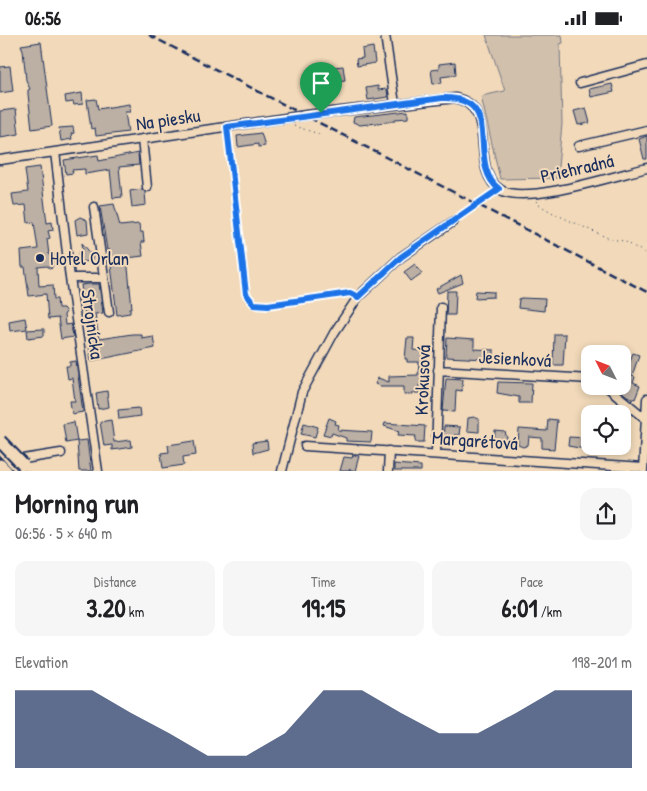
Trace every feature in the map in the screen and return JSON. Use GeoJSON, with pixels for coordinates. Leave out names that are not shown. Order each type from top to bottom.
{"type":"FeatureCollection","features":[{"type":"Feature","properties":{"kind":"highway"},"geometry":{"type":"LineString","coordinates":[[0,441],[28,471]]}},
{"type":"Feature","properties":{"kind":"street"},"geometry":{"type":"LineString","coordinates":[[385,35],[395,104]]}},
{"type":"Feature","properties":{"kind":"street"},"geometry":{"type":"LineString","coordinates":[[580,83],[647,65]]}},
{"type":"Feature","properties":{"kind":"street","name":"Na piesku"},"geometry":{"type":"LineString","coordinates":[[0,160],[277,120],[449,98],[461,99],[476,111],[481,122],[486,173],[499,189]]}},
{"type":"Feature","properties":{"kind":"street"},"geometry":{"type":"LineString","coordinates":[[579,146],[647,130]]}},
{"type":"Feature","properties":{"kind":"street"},"geometry":{"type":"LineString","coordinates":[[142,139],[148,187]]}},
{"type":"Feature","properties":{"kind":"street","name":"Strojnícka"},"geometry":{"type":"LineString","coordinates":[[55,152],[70,278],[98,471]]}},
{"type":"Feature","properties":{"kind":"street","name":"Priehradná"},"geometry":{"type":"LineString","coordinates":[[499,189],[513,195],[531,194],[647,168]]}},
{"type":"Feature","properties":{"kind":"street"},"geometry":{"type":"LineString","coordinates":[[94,207],[109,312]]}},
{"type":"Feature","properties":{"kind":"street"},"geometry":{"type":"LineString","coordinates":[[282,471],[302,393],[334,333],[358,297],[401,257],[454,221]]}},
{"type":"Feature","properties":{"kind":"street"},"geometry":{"type":"LineString","coordinates":[[70,278],[104,278]]}},
{"type":"Feature","properties":{"kind":"street","name":"Krokusová"},"geometry":{"type":"LineString","coordinates":[[436,453],[441,307]]}},
{"type":"Feature","properties":{"kind":"street","name":"Jesienková"},"geometry":{"type":"LineString","coordinates":[[438,369],[581,378]]}},
{"type":"Feature","properties":{"kind":"street"},"geometry":{"type":"LineString","coordinates":[[617,395],[646,419]]}},
{"type":"Feature","properties":{"kind":"street"},"geometry":{"type":"LineString","coordinates":[[643,470],[647,399]]}},
{"type":"Feature","properties":{"kind":"street","name":"Margarétová"},"geometry":{"type":"LineString","coordinates":[[304,446],[436,453],[643,470]]}},
{"type":"Feature","properties":{"kind":"street"},"geometry":{"type":"LineString","coordinates":[[0,449],[6,466]]}},
{"type":"Feature","properties":{"kind":"street"},"geometry":{"type":"LineString","coordinates":[[388,471],[389,451]]}},
{"type":"Feature","properties":{"kind":"street"},"geometry":{"type":"LineString","coordinates":[[6,466],[60,453]]}},
{"type":"Feature","properties":{"kind":"street"},"geometry":{"type":"LineString","coordinates":[[6,466],[20,471]]}},
{"type":"Feature","properties":{"kind":"path"},"geometry":{"type":"LineString","coordinates":[[277,120],[322,135]]}},
{"type":"Feature","properties":{"kind":"path"},"geometry":{"type":"LineString","coordinates":[[227,127],[246,294],[254,304],[268,305],[350,293],[358,297]]}},
{"type":"Feature","properties":{"kind":"path"},"geometry":{"type":"LineString","coordinates":[[454,221],[499,189]]}},
{"type":"Feature","properties":{"kind":"path"},"geometry":{"type":"LineString","coordinates":[[531,194],[539,205],[554,214],[610,239],[624,241],[647,254]]}},
{"type":"Feature","properties":{"kind":"shaded area"},"geometry":{"type":"Polygon","coordinates":[[[486,35],[562,35],[563,43],[560,44],[562,124],[557,178],[500,179],[481,96],[505,91],[486,35]]]}},
{"type":"Feature","properties":{"kind":"building"},"geometry":{"type":"Polygon","coordinates":[[[41,42],[52,126],[32,129],[28,94],[30,89],[26,80],[21,45],[41,42]]]}},
{"type":"Feature","properties":{"kind":"building"},"geometry":{"type":"Polygon","coordinates":[[[373,47],[375,63],[357,66],[356,59],[363,58],[362,49],[373,47]]]}},
{"type":"Feature","properties":{"kind":"building"},"geometry":{"type":"Polygon","coordinates":[[[455,62],[456,75],[441,77],[442,83],[433,84],[431,70],[439,69],[439,64],[455,62]]]}},
{"type":"Feature","properties":{"kind":"building"},"geometry":{"type":"Polygon","coordinates":[[[10,66],[13,91],[0,93],[0,67],[10,66]]]}},
{"type":"Feature","properties":{"kind":"building"},"geometry":{"type":"Polygon","coordinates":[[[343,66],[345,80],[335,81],[334,67],[343,66]]]}},
{"type":"Feature","properties":{"kind":"building"},"geometry":{"type":"Polygon","coordinates":[[[612,84],[614,92],[591,97],[589,89],[612,84]]]}},
{"type":"Feature","properties":{"kind":"building"},"geometry":{"type":"Polygon","coordinates":[[[378,86],[378,90],[387,89],[388,97],[368,100],[366,88],[378,86]]]}},
{"type":"Feature","properties":{"kind":"building"},"geometry":{"type":"Polygon","coordinates":[[[82,93],[83,104],[74,105],[73,102],[66,103],[65,96],[82,93]]]}},
{"type":"Feature","properties":{"kind":"building"},"geometry":{"type":"Polygon","coordinates":[[[96,99],[98,109],[129,104],[130,112],[125,112],[128,132],[96,136],[95,128],[91,129],[87,100],[96,99]]]}},
{"type":"Feature","properties":{"kind":"building"},"geometry":{"type":"Polygon","coordinates":[[[586,108],[590,123],[578,125],[574,111],[586,108]]]}},
{"type":"Feature","properties":{"kind":"building"},"geometry":{"type":"Polygon","coordinates":[[[16,109],[19,134],[0,137],[0,111],[16,109]]]}},
{"type":"Feature","properties":{"kind":"building"},"geometry":{"type":"Polygon","coordinates":[[[408,111],[408,118],[395,119],[395,121],[360,125],[353,122],[354,117],[408,111]]]}},
{"type":"Feature","properties":{"kind":"building"},"geometry":{"type":"Polygon","coordinates":[[[73,127],[72,139],[61,141],[59,128],[73,127]]]}},
{"type":"Feature","properties":{"kind":"building"},"geometry":{"type":"Polygon","coordinates":[[[261,133],[265,146],[258,147],[258,144],[238,147],[237,136],[261,133]]]}},
{"type":"Feature","properties":{"kind":"building"},"geometry":{"type":"Polygon","coordinates":[[[647,136],[647,159],[644,159],[639,139],[647,136]]]}},
{"type":"Feature","properties":{"kind":"building"},"geometry":{"type":"Polygon","coordinates":[[[138,153],[139,165],[119,167],[122,197],[113,198],[110,170],[85,174],[85,169],[72,170],[73,173],[66,174],[64,160],[98,155],[99,161],[138,153]]]}},
{"type":"Feature","properties":{"kind":"building"},"geometry":{"type":"Polygon","coordinates":[[[40,167],[47,223],[52,222],[53,230],[48,231],[50,238],[47,239],[49,255],[57,254],[58,262],[54,263],[51,269],[47,266],[38,267],[39,286],[53,285],[54,299],[57,299],[58,308],[63,308],[66,312],[64,315],[65,325],[71,324],[73,337],[61,339],[58,318],[48,319],[46,294],[29,296],[25,267],[22,267],[21,251],[38,249],[34,222],[28,223],[26,205],[14,206],[12,194],[28,192],[25,169],[40,167]]]}},
{"type":"Feature","properties":{"kind":"building"},"geometry":{"type":"Polygon","coordinates":[[[142,189],[145,192],[146,205],[132,207],[130,191],[142,189]]]}},
{"type":"Feature","properties":{"kind":"building"},"geometry":{"type":"Polygon","coordinates":[[[114,204],[120,226],[139,224],[140,232],[143,232],[144,242],[141,242],[143,256],[127,258],[132,308],[130,308],[130,313],[117,315],[109,249],[107,250],[100,206],[114,204]]]}},
{"type":"Feature","properties":{"kind":"building"},"geometry":{"type":"Polygon","coordinates":[[[80,217],[87,220],[88,233],[77,235],[75,220],[80,217]]]}},
{"type":"Feature","properties":{"kind":"building"},"geometry":{"type":"Polygon","coordinates":[[[82,243],[93,256],[92,261],[81,262],[79,254],[80,251],[83,251],[82,243]]]}},
{"type":"Feature","properties":{"kind":"building"},"geometry":{"type":"Polygon","coordinates":[[[415,264],[422,273],[411,281],[404,272],[415,264]]]}},
{"type":"Feature","properties":{"kind":"building"},"geometry":{"type":"Polygon","coordinates":[[[461,275],[463,283],[438,293],[436,289],[461,275]]]}},
{"type":"Feature","properties":{"kind":"building"},"geometry":{"type":"Polygon","coordinates":[[[99,284],[103,313],[95,314],[99,339],[141,334],[141,338],[153,336],[155,348],[91,361],[81,285],[99,284]]]}},
{"type":"Feature","properties":{"kind":"building"},"geometry":{"type":"Polygon","coordinates":[[[447,291],[456,291],[455,315],[446,315],[447,291]]]}},
{"type":"Feature","properties":{"kind":"building"},"geometry":{"type":"Polygon","coordinates":[[[476,291],[494,292],[494,297],[475,298],[476,291]]]}},
{"type":"Feature","properties":{"kind":"building"},"geometry":{"type":"Polygon","coordinates":[[[519,299],[545,299],[544,311],[518,308],[519,299]]]}},
{"type":"Feature","properties":{"kind":"building"},"geometry":{"type":"Polygon","coordinates":[[[25,318],[27,329],[10,331],[9,321],[25,318]]]}},
{"type":"Feature","properties":{"kind":"building"},"geometry":{"type":"Polygon","coordinates":[[[44,329],[44,336],[28,338],[27,330],[44,329]]]}},
{"type":"Feature","properties":{"kind":"building"},"geometry":{"type":"Polygon","coordinates":[[[554,334],[565,334],[563,365],[553,365],[554,334]]]}},
{"type":"Feature","properties":{"kind":"building"},"geometry":{"type":"Polygon","coordinates":[[[407,338],[414,338],[413,350],[428,351],[425,385],[419,385],[419,393],[404,394],[404,386],[380,386],[375,384],[378,378],[389,382],[389,376],[418,375],[419,362],[407,362],[407,359],[405,359],[407,338]]]}},
{"type":"Feature","properties":{"kind":"building"},"geometry":{"type":"Polygon","coordinates":[[[447,338],[474,340],[474,349],[494,350],[494,358],[446,357],[447,338]]]}},
{"type":"Feature","properties":{"kind":"building"},"geometry":{"type":"Polygon","coordinates":[[[633,353],[639,355],[632,376],[635,377],[633,383],[640,386],[635,399],[626,395],[631,395],[631,358],[633,353]]]}},
{"type":"Feature","properties":{"kind":"building"},"geometry":{"type":"Polygon","coordinates":[[[76,361],[83,412],[72,414],[70,401],[75,401],[72,378],[68,379],[66,366],[70,366],[70,362],[76,361]]]}},
{"type":"Feature","properties":{"kind":"building"},"geometry":{"type":"Polygon","coordinates":[[[446,378],[463,379],[462,391],[456,390],[455,412],[443,411],[446,378]]]}},
{"type":"Feature","properties":{"kind":"building"},"geometry":{"type":"Polygon","coordinates":[[[498,382],[532,383],[531,403],[519,403],[519,397],[497,393],[498,382]]]}},
{"type":"Feature","properties":{"kind":"building"},"geometry":{"type":"Polygon","coordinates":[[[107,391],[109,407],[98,409],[96,393],[107,391]]]}},
{"type":"Feature","properties":{"kind":"building"},"geometry":{"type":"Polygon","coordinates":[[[139,408],[140,416],[119,419],[118,410],[139,408]]]}},
{"type":"Feature","properties":{"kind":"building"},"geometry":{"type":"Polygon","coordinates":[[[474,417],[479,419],[479,432],[467,431],[468,418],[474,417]]]}},
{"type":"Feature","properties":{"kind":"building"},"geometry":{"type":"Polygon","coordinates":[[[329,418],[336,421],[335,424],[339,425],[338,430],[372,432],[371,442],[346,441],[346,438],[332,433],[331,436],[323,434],[329,418]]]}},
{"type":"Feature","properties":{"kind":"building"},"geometry":{"type":"Polygon","coordinates":[[[548,419],[557,420],[554,449],[542,448],[542,438],[529,437],[528,445],[523,447],[518,445],[519,429],[547,431],[548,419]]]}},
{"type":"Feature","properties":{"kind":"building"},"geometry":{"type":"Polygon","coordinates":[[[111,420],[114,442],[131,440],[132,447],[112,450],[112,445],[104,446],[100,422],[111,420]]]}},
{"type":"Feature","properties":{"kind":"building"},"geometry":{"type":"Polygon","coordinates":[[[74,422],[77,441],[66,443],[63,424],[74,422]]]}},
{"type":"Feature","properties":{"kind":"building"},"geometry":{"type":"Polygon","coordinates":[[[304,423],[318,427],[315,437],[301,434],[304,423]]]}},
{"type":"Feature","properties":{"kind":"building"},"geometry":{"type":"Polygon","coordinates":[[[385,423],[425,426],[424,442],[415,442],[416,436],[398,435],[399,431],[384,426],[385,423]]]}},
{"type":"Feature","properties":{"kind":"building"},"geometry":{"type":"Polygon","coordinates":[[[444,426],[460,427],[459,435],[454,435],[454,440],[443,440],[444,426]]]}},
{"type":"Feature","properties":{"kind":"building"},"geometry":{"type":"Polygon","coordinates":[[[495,431],[505,432],[507,438],[504,444],[494,443],[495,431]]]}},
{"type":"Feature","properties":{"kind":"building"},"geometry":{"type":"Polygon","coordinates":[[[569,437],[581,438],[581,448],[568,446],[569,437]]]}},
{"type":"Feature","properties":{"kind":"building"},"geometry":{"type":"Polygon","coordinates":[[[87,440],[91,471],[79,471],[77,441],[87,440]]]}},
{"type":"Feature","properties":{"kind":"building"},"geometry":{"type":"Polygon","coordinates":[[[194,441],[196,455],[183,457],[184,465],[163,468],[161,453],[169,452],[168,445],[194,441]]]}},
{"type":"Feature","properties":{"kind":"building"},"geometry":{"type":"Polygon","coordinates":[[[267,441],[268,449],[253,453],[252,443],[267,441]]]}},
{"type":"Feature","properties":{"kind":"building"},"geometry":{"type":"Polygon","coordinates":[[[353,455],[359,456],[355,471],[340,471],[344,457],[352,458],[353,455]]]}},
{"type":"Feature","properties":{"kind":"building"},"geometry":{"type":"Polygon","coordinates":[[[394,464],[421,466],[421,471],[394,471],[394,464]]]}},
{"type":"Feature","properties":{"kind":"railway"},"geometry":{"type":"LineString","coordinates":[[149,35],[647,292]]}},
{"type":"Feature","properties":{"kind":"place","name":"Hotel Orlan"},"geometry":{"type":"Point","coordinates":[40,258]}},
{"type":"Feature","properties":{"kind":"route"},"geometry":{"type":"LineString","coordinates":[[442,98],[461,99],[473,107],[479,116],[486,173],[499,189],[401,257],[358,297],[350,293],[268,305],[254,304],[246,294],[227,127],[321,113],[442,98]]}}]}
